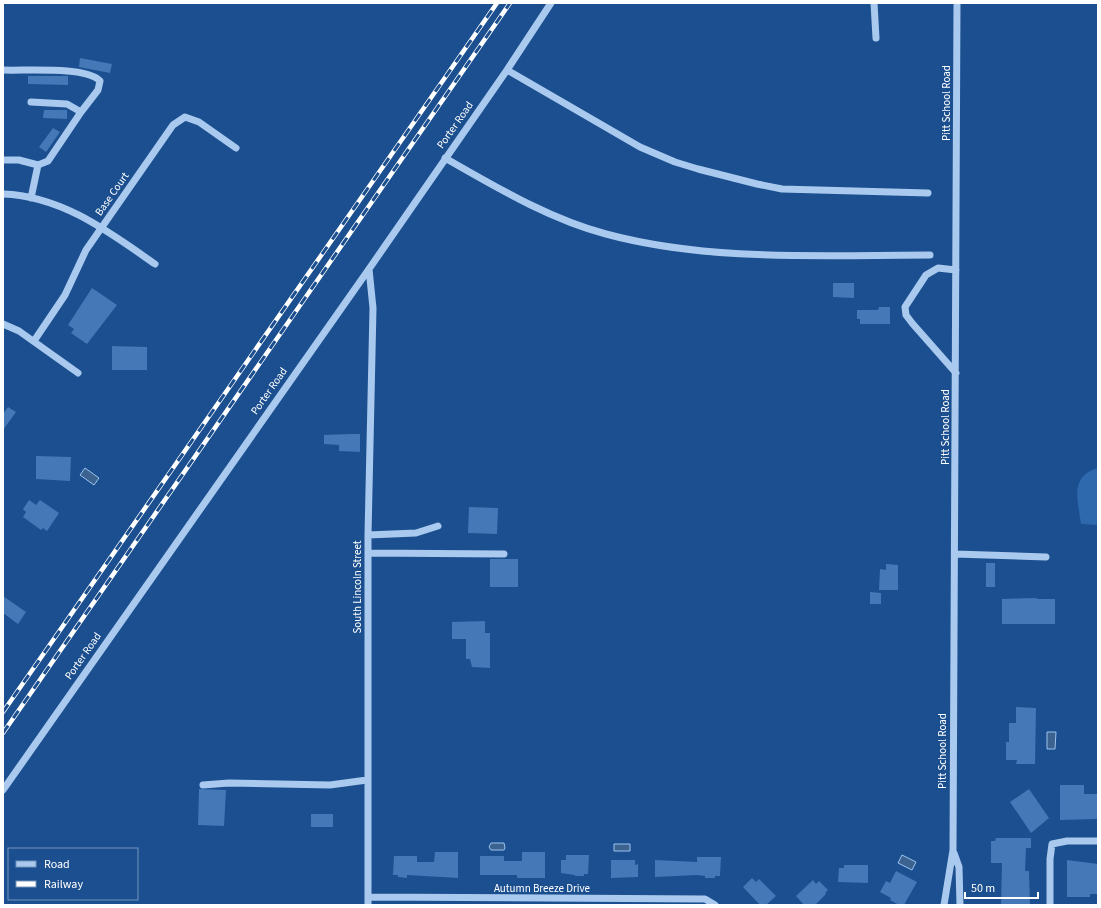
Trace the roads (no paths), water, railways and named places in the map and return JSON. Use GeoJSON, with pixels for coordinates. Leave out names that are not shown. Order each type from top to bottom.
{"type":"FeatureCollection","features":[{"type":"Feature","properties":{"kind":"street","name":"Porter Road"},"geometry":{"type":"LineString","coordinates":[[3,790],[369,269],[507,70],[551,3]]}},
{"type":"Feature","properties":{"kind":"street"},"geometry":{"type":"LineString","coordinates":[[874,3],[876,38]]}},
{"type":"Feature","properties":{"kind":"street","name":"Pitt School Road"},"geometry":{"type":"LineString","coordinates":[[944,905],[953,850],[958,3]]}},
{"type":"Feature","properties":{"kind":"street"},"geometry":{"type":"LineString","coordinates":[[3,70],[69,71],[95,76],[100,82],[98,90],[81,112],[48,161],[38,165],[19,160],[3,160]]}},
{"type":"Feature","properties":{"kind":"street"},"geometry":{"type":"LineString","coordinates":[[507,70],[640,147],[676,162],[698,169],[782,189],[928,193]]}},
{"type":"Feature","properties":{"kind":"street"},"geometry":{"type":"LineString","coordinates":[[31,102],[67,104],[81,112]]}},
{"type":"Feature","properties":{"kind":"street","name":"Base Court"},"geometry":{"type":"LineString","coordinates":[[34,341],[65,295],[86,250],[173,125],[185,116],[198,122],[236,148]]}},
{"type":"Feature","properties":{"kind":"street"},"geometry":{"type":"LineString","coordinates":[[445,158],[511,195],[563,219],[605,234],[663,247],[715,253],[930,255]]}},
{"type":"Feature","properties":{"kind":"street"},"geometry":{"type":"LineString","coordinates":[[31,198],[38,165]]}},
{"type":"Feature","properties":{"kind":"street"},"geometry":{"type":"LineString","coordinates":[[3,194],[31,198],[78,213],[102,227],[155,264]]}},
{"type":"Feature","properties":{"kind":"street"},"geometry":{"type":"LineString","coordinates":[[956,270],[938,268],[926,275],[905,307],[906,315],[912,323],[956,373]]}},
{"type":"Feature","properties":{"kind":"street","name":"South Lincoln Street"},"geometry":{"type":"LineString","coordinates":[[368,901],[368,535],[373,308],[369,269]]}},
{"type":"Feature","properties":{"kind":"street"},"geometry":{"type":"LineString","coordinates":[[3,324],[19,331],[78,373]]}},
{"type":"Feature","properties":{"kind":"street"},"geometry":{"type":"LineString","coordinates":[[368,535],[416,533],[438,526]]}},
{"type":"Feature","properties":{"kind":"street"},"geometry":{"type":"LineString","coordinates":[[368,552],[504,554]]}},
{"type":"Feature","properties":{"kind":"street"},"geometry":{"type":"LineString","coordinates":[[955,554],[1046,557]]}},
{"type":"Feature","properties":{"kind":"street"},"geometry":{"type":"LineString","coordinates":[[203,785],[229,783],[330,785],[367,780]]}},
{"type":"Feature","properties":{"kind":"street"},"geometry":{"type":"LineString","coordinates":[[1050,905],[1050,859],[1052,844],[1060,842],[1098,842]]}},
{"type":"Feature","properties":{"kind":"street","name":"Pitt School Road"},"geometry":{"type":"LineString","coordinates":[[953,850],[959,867],[960,905]]}},
{"type":"Feature","properties":{"kind":"street","name":"Autumn Breeze Drive"},"geometry":{"type":"LineString","coordinates":[[368,901],[604,902],[705,899],[715,905]]}},
{"type":"Feature","properties":{"kind":"railway"},"geometry":{"type":"LineString","coordinates":[[3,712],[497,3]]}},
{"type":"Feature","properties":{"kind":"railway"},"geometry":{"type":"LineString","coordinates":[[3,733],[510,3]]}}]}
